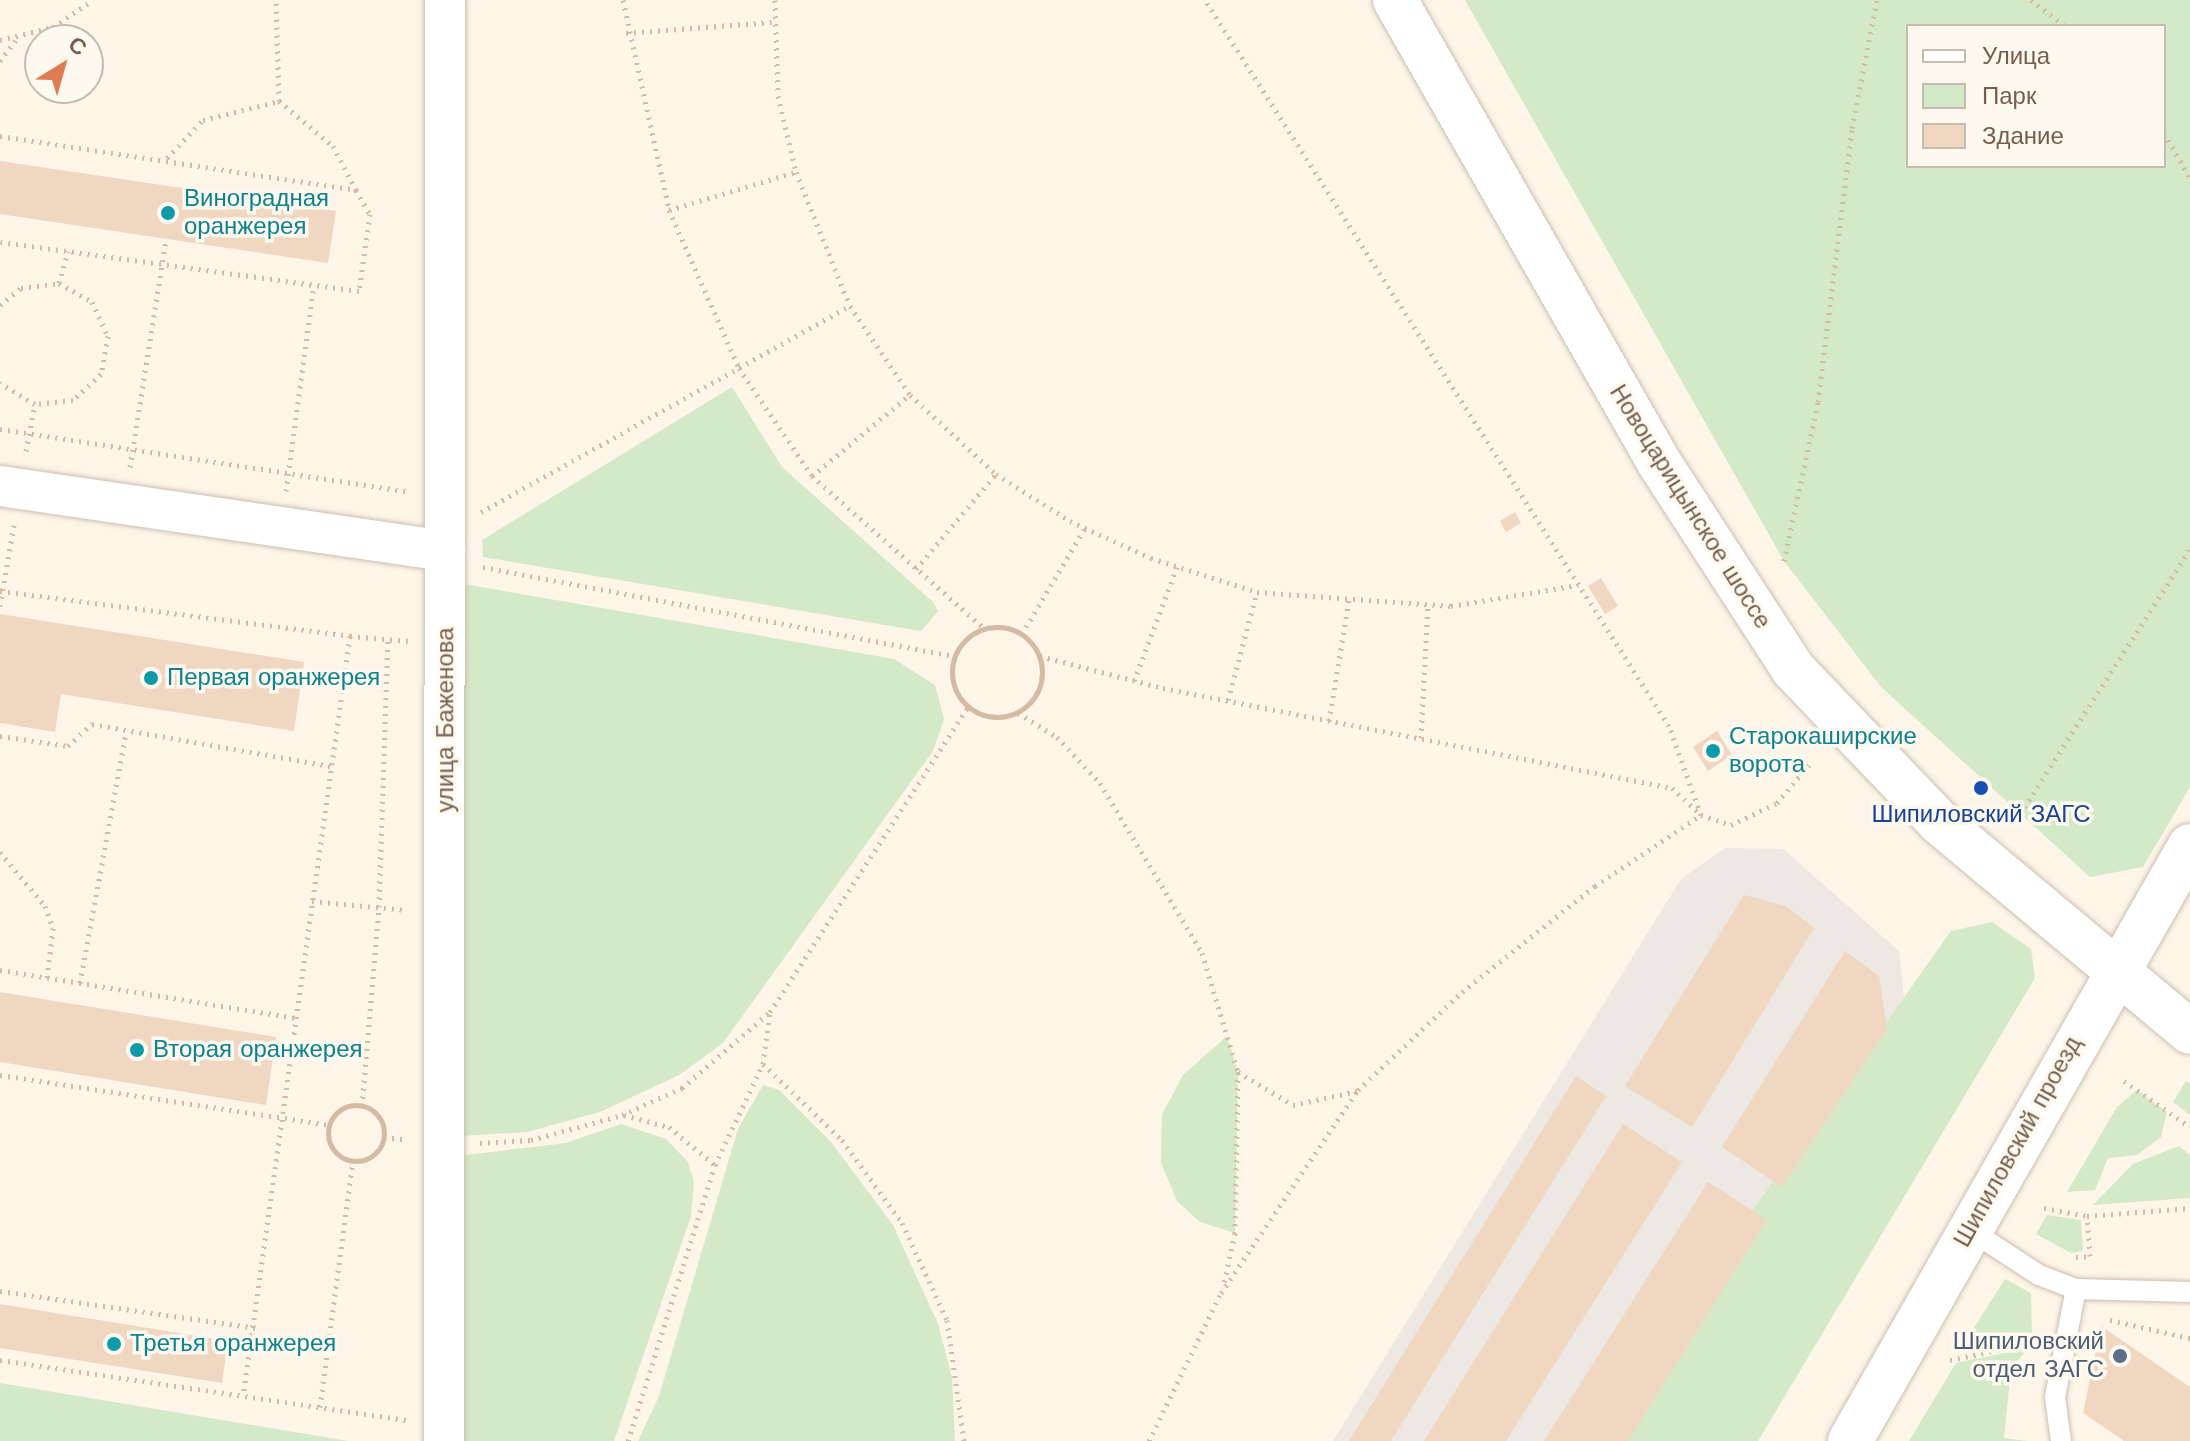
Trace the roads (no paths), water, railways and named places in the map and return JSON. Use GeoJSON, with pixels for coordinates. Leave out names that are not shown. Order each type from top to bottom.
{"type":"FeatureCollection","features":[{"type":"Feature","properties":{"kind":"main road","name":"Новоцарицынское шоссе"},"geometry":{"type":"LineString","coordinates":[[1395,0],[1660,464],[1793,669],[1939,822],[2190,1032]]}},
{"type":"Feature","properties":{"kind":"main road","name":"Шипиловский проезд"},"geometry":{"type":"LineString","coordinates":[[1850,1441],[2190,846]]}},
{"type":"Feature","properties":{"kind":"street","name":"улица Баженова"},"geometry":{"type":"LineString","coordinates":[[444,1433],[449,1145],[444,532],[445,0]]}},
{"type":"Feature","properties":{"kind":"street"},"geometry":{"type":"LineString","coordinates":[[0,486],[125,504],[444,532]]}},
{"type":"Feature","properties":{"kind":"lane"},"geometry":{"type":"LineString","coordinates":[[1970,1230],[2039,1275],[2076,1289],[2190,1292]]}},
{"type":"Feature","properties":{"kind":"lane"},"geometry":{"type":"LineString","coordinates":[[2061,1441],[2055,1397],[2076,1289]]}},
{"type":"Feature","properties":{"kind":"place","name":"Виноградная оранжерея"},"geometry":{"type":"Point","coordinates":[168,213]}},
{"type":"Feature","properties":{"kind":"place","name":"Первая оранжерея"},"geometry":{"type":"Point","coordinates":[151,678]}},
{"type":"Feature","properties":{"kind":"place","name":"Старокаширские ворота"},"geometry":{"type":"Point","coordinates":[1713,751]}},
{"type":"Feature","properties":{"kind":"place","name":"Шипиловский ЗАГС"},"geometry":{"type":"Point","coordinates":[1981,788]}},
{"type":"Feature","properties":{"kind":"place","name":"Вторая оранжерея"},"geometry":{"type":"Point","coordinates":[137,1050]}},
{"type":"Feature","properties":{"kind":"place","name":"Третья оранжерея"},"geometry":{"type":"Point","coordinates":[114,1344]}},
{"type":"Feature","properties":{"kind":"place","name":"Шипиловский отдел ЗАГС"},"geometry":{"type":"Point","coordinates":[2120,1356]}}]}
